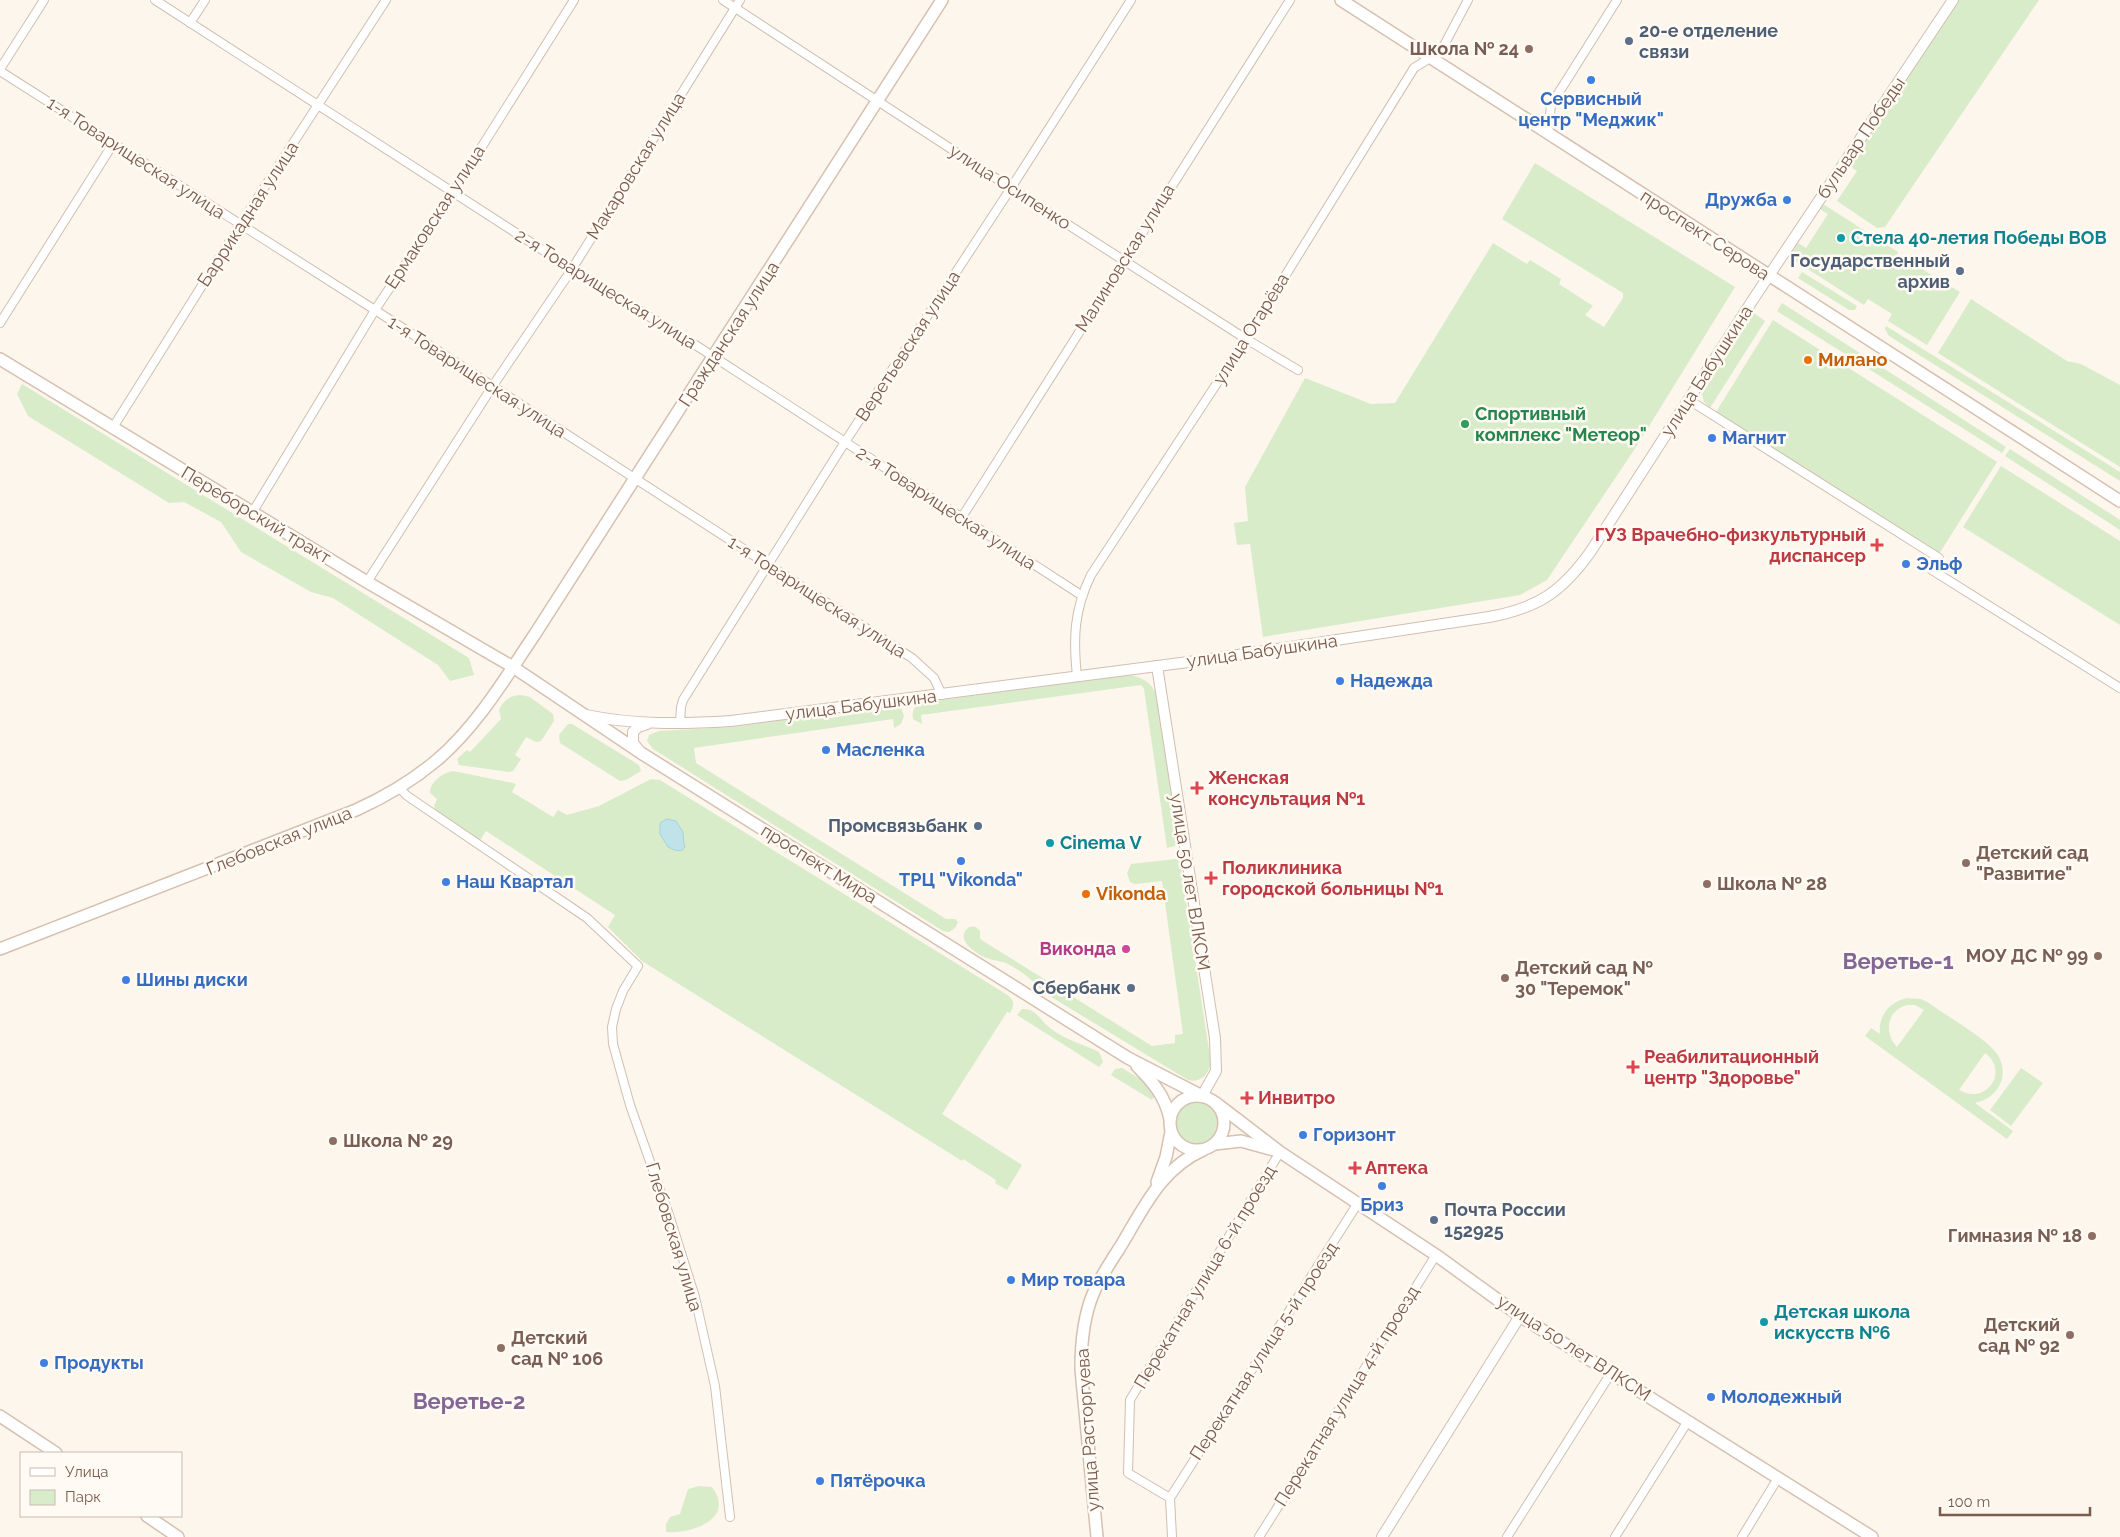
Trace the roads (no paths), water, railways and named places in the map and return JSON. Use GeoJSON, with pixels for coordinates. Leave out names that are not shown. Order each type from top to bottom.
{"type":"FeatureCollection","features":[{"type":"Feature","properties":{"kind":"main road","name":"Гражданская улица"},"geometry":{"type":"LineString","coordinates":[[513,667],[715,358],[942,0]]}},
{"type":"Feature","properties":{"kind":"main road","name":"проспект Серова"},"geometry":{"type":"LineString","coordinates":[[1341,0],[2120,501]]}},
{"type":"Feature","properties":{"kind":"main road","name":"Переборский тракт"},"geometry":{"type":"LineString","coordinates":[[0,359],[112,429],[513,667]]}},
{"type":"Feature","properties":{"kind":"main road","name":"проспект Мира"},"geometry":{"type":"LineString","coordinates":[[513,667],[641,753],[1128,1058],[1202,1096]]}},
{"type":"Feature","properties":{"kind":"main road","name":"Глебовская улица"},"geometry":{"type":"LineString","coordinates":[[0,949],[337,818],[384,797],[400,788],[438,759],[460,737],[513,667]]}},
{"type":"Feature","properties":{"kind":"main road","name":"проспект Мира"},"geometry":{"type":"LineString","coordinates":[[1128,1058],[1157,1087],[1170,1118]]}},
{"type":"Feature","properties":{"kind":"main road"},"geometry":{"type":"LineString","coordinates":[[1202,1096],[1191,1096],[1180,1102],[1175,1106],[1170,1118],[1171,1132],[1178,1143],[1190,1149],[1203,1150]]}},
{"type":"Feature","properties":{"kind":"main road","name":"улица 50 лет ВЛКСМ"},"geometry":{"type":"LineString","coordinates":[[1202,1096],[1216,1103],[1280,1152],[1436,1255],[1520,1316],[1869,1536]]}},
{"type":"Feature","properties":{"kind":"main road"},"geometry":{"type":"LineString","coordinates":[[1214,1144],[1222,1134],[1224,1120],[1223,1114],[1216,1103]]}},
{"type":"Feature","properties":{"kind":"main road","name":"улица Расторгуева"},"geometry":{"type":"LineString","coordinates":[[1097,1537],[1081,1369],[1081,1346],[1084,1325],[1093,1294],[1154,1190],[1166,1157],[1171,1132]]}},
{"type":"Feature","properties":{"kind":"main road","name":"улица 50 лет ВЛКСМ"},"geometry":{"type":"LineString","coordinates":[[1203,1150],[1214,1144],[1247,1142],[1280,1152]]}},
{"type":"Feature","properties":{"kind":"main road","name":"улица Расторгуева"},"geometry":{"type":"LineString","coordinates":[[1154,1190],[1181,1161],[1203,1150]]}},
{"type":"Feature","properties":{"kind":"main road"},"geometry":{"type":"LineString","coordinates":[[0,1416],[54,1452]]}},
{"type":"Feature","properties":{"kind":"main road"},"geometry":{"type":"LineString","coordinates":[[148,1517],[178,1537]]}},
{"type":"Feature","properties":{"kind":"street"},"geometry":{"type":"LineString","coordinates":[[0,70],[44,0]]}},
{"type":"Feature","properties":{"kind":"street","name":"2-я Товарищеская улица"},"geometry":{"type":"LineString","coordinates":[[155,0],[454,191],[572,269],[962,516],[1081,595]]}},
{"type":"Feature","properties":{"kind":"street"},"geometry":{"type":"LineString","coordinates":[[190,23],[205,0]]}},
{"type":"Feature","properties":{"kind":"street","name":"Баррикадная улица"},"geometry":{"type":"LineString","coordinates":[[112,429],[240,225],[386,0]]}},
{"type":"Feature","properties":{"kind":"street","name":"Ермаковская улица"},"geometry":{"type":"LineString","coordinates":[[252,513],[375,310],[454,191],[574,0]]}},
{"type":"Feature","properties":{"kind":"street","name":"улица Осипенко"},"geometry":{"type":"LineString","coordinates":[[723,0],[1011,188],[1246,339],[1298,370]]}},
{"type":"Feature","properties":{"kind":"street","name":"Макаровская улица"},"geometry":{"type":"LineString","coordinates":[[367,582],[492,387],[572,269],[740,0]]}},
{"type":"Feature","properties":{"kind":"street","name":"Веретьевская улица"},"geometry":{"type":"LineString","coordinates":[[680,722],[680,707],[683,700],[766,566],[844,442],[1011,188],[1131,0]]}},
{"type":"Feature","properties":{"kind":"street","name":"Малиновская улица"},"geometry":{"type":"LineString","coordinates":[[962,516],[1290,0]]}},
{"type":"Feature","properties":{"kind":"street","name":"улица Огарёва"},"geometry":{"type":"LineString","coordinates":[[1077,676],[1075,631],[1081,595],[1091,575],[1246,339],[1412,72],[1418,64],[1441,51],[1445,46],[1468,0]]}},
{"type":"Feature","properties":{"kind":"street"},"geometry":{"type":"LineString","coordinates":[[1548,134],[1551,105],[1617,0]]}},
{"type":"Feature","properties":{"kind":"street","name":"бульвар Победы"},"geometry":{"type":"LineString","coordinates":[[1768,276],[1953,0]]}},
{"type":"Feature","properties":{"kind":"street","name":"1-я Товарищеская улица"},"geometry":{"type":"LineString","coordinates":[[0,70],[375,310],[766,566],[912,658],[934,678],[942,695]]}},
{"type":"Feature","properties":{"kind":"street"},"geometry":{"type":"LineString","coordinates":[[0,323],[114,144]]}},
{"type":"Feature","properties":{"kind":"street","name":"улица Бабушкина"},"geometry":{"type":"LineString","coordinates":[[585,714],[610,720],[660,722],[731,721],[1157,666],[1489,617],[1517,611],[1539,602],[1555,592],[1576,571],[1768,276]]}},
{"type":"Feature","properties":{"kind":"street"},"geometry":{"type":"LineString","coordinates":[[1689,400],[1939,558],[1932,570],[2120,688]]}},
{"type":"Feature","properties":{"kind":"street","name":"улица 50 лет ВЛКСМ"},"geometry":{"type":"LineString","coordinates":[[1157,666],[1215,1038],[1216,1071],[1202,1096]]}},
{"type":"Feature","properties":{"kind":"street"},"geometry":{"type":"LineString","coordinates":[[641,753],[633,743],[633,732],[641,725],[660,722]]}},
{"type":"Feature","properties":{"kind":"street","name":"Глебовская улица"},"geometry":{"type":"LineString","coordinates":[[400,788],[414,801],[587,918],[638,966],[623,991],[616,1009],[612,1027],[612,1044],[630,1104],[670,1215],[694,1297],[716,1386],[730,1517]]}},
{"type":"Feature","properties":{"kind":"street","name":"Перекатная улица 6-й проезд"},"geometry":{"type":"LineString","coordinates":[[1170,1498],[1128,1473],[1130,1400],[1280,1152]]}},
{"type":"Feature","properties":{"kind":"street","name":"Перекатная улица 5-й проезд"},"geometry":{"type":"LineString","coordinates":[[1170,1498],[1358,1203]]}},
{"type":"Feature","properties":{"kind":"street","name":"Перекатная улица 4-й проезд"},"geometry":{"type":"LineString","coordinates":[[1259,1537],[1436,1255]]}},
{"type":"Feature","properties":{"kind":"street"},"geometry":{"type":"LineString","coordinates":[[1382,1537],[1520,1316]]}},
{"type":"Feature","properties":{"kind":"street"},"geometry":{"type":"LineString","coordinates":[[1507,1537],[1611,1373]]}},
{"type":"Feature","properties":{"kind":"street"},"geometry":{"type":"LineString","coordinates":[[1615,1537],[1688,1421]]}},
{"type":"Feature","properties":{"kind":"street"},"geometry":{"type":"LineString","coordinates":[[1742,1537],[1778,1478]]}},
{"type":"Feature","properties":{"kind":"street"},"geometry":{"type":"LineString","coordinates":[[1170,1498],[1172,1537]]}},
{"type":"Feature","properties":{"kind":"water"},"geometry":{"type":"Polygon","coordinates":[[[667,819],[676,821],[683,832],[685,846],[680,851],[668,847],[660,834],[660,823],[667,819]]]}},
{"type":"Feature","properties":{"kind":"place","name":"20-е отделение связи"},"geometry":{"type":"Point","coordinates":[1629,41]}},
{"type":"Feature","properties":{"kind":"place","name":"Школа № 24"},"geometry":{"type":"Point","coordinates":[1529,49]}},
{"type":"Feature","properties":{"kind":"place","name":"Сервисный центр \"Меджик\""},"geometry":{"type":"Point","coordinates":[1591,80]}},
{"type":"Feature","properties":{"kind":"place","name":"Дружба"},"geometry":{"type":"Point","coordinates":[1787,200]}},
{"type":"Feature","properties":{"kind":"place","name":"Стела 40-летия Победы ВОВ"},"geometry":{"type":"Point","coordinates":[1841,238]}},
{"type":"Feature","properties":{"kind":"place","name":"Государственный архив"},"geometry":{"type":"Point","coordinates":[1960,271]}},
{"type":"Feature","properties":{"kind":"place","name":"Милано"},"geometry":{"type":"Point","coordinates":[1808,360]}},
{"type":"Feature","properties":{"kind":"place","name":"Спортивный комплекс \"Метеор\""},"geometry":{"type":"Point","coordinates":[1465,424]}},
{"type":"Feature","properties":{"kind":"place","name":"Магнит"},"geometry":{"type":"Point","coordinates":[1712,438]}},
{"type":"Feature","properties":{"kind":"place","name":"ГУЗ Врачебно-физкультурный диспансер"},"geometry":{"type":"Point","coordinates":[1877,545]}},
{"type":"Feature","properties":{"kind":"place","name":"Эльф"},"geometry":{"type":"Point","coordinates":[1906,564]}},
{"type":"Feature","properties":{"kind":"place","name":"Надежда"},"geometry":{"type":"Point","coordinates":[1340,681]}},
{"type":"Feature","properties":{"kind":"place","name":"Масленка"},"geometry":{"type":"Point","coordinates":[826,750]}},
{"type":"Feature","properties":{"kind":"place","name":"Женская консультация №1"},"geometry":{"type":"Point","coordinates":[1197,788]}},
{"type":"Feature","properties":{"kind":"place","name":"Промсвязьбанк"},"geometry":{"type":"Point","coordinates":[978,826]}},
{"type":"Feature","properties":{"kind":"place","name":"Cinema V"},"geometry":{"type":"Point","coordinates":[1050,843]}},
{"type":"Feature","properties":{"kind":"place","name":"ТРЦ \"Vikonda\""},"geometry":{"type":"Point","coordinates":[961,861]}},
{"type":"Feature","properties":{"kind":"place","name":"Детский сад \"Развитие\""},"geometry":{"type":"Point","coordinates":[1966,863]}},
{"type":"Feature","properties":{"kind":"place","name":"Поликлиника городской больницы №1"},"geometry":{"type":"Point","coordinates":[1211,878]}},
{"type":"Feature","properties":{"kind":"place","name":"Наш Квартал"},"geometry":{"type":"Point","coordinates":[446,882]}},
{"type":"Feature","properties":{"kind":"place","name":"Школа № 28"},"geometry":{"type":"Point","coordinates":[1707,884]}},
{"type":"Feature","properties":{"kind":"place","name":"Vikonda"},"geometry":{"type":"Point","coordinates":[1086,894]}},
{"type":"Feature","properties":{"kind":"place","name":"Виконда"},"geometry":{"type":"Point","coordinates":[1126,949]}},
{"type":"Feature","properties":{"kind":"place","name":"МОУ ДС № 99"},"geometry":{"type":"Point","coordinates":[2098,956]}},
{"type":"Feature","properties":{"kind":"place","name":"Детский сад № 30 \"Теремок\""},"geometry":{"type":"Point","coordinates":[1505,978]}},
{"type":"Feature","properties":{"kind":"place","name":"Шины диски"},"geometry":{"type":"Point","coordinates":[126,980]}},
{"type":"Feature","properties":{"kind":"place","name":"Сбербанк"},"geometry":{"type":"Point","coordinates":[1131,988]}},
{"type":"Feature","properties":{"kind":"place","name":"Реабилитационный центр \"Здоровье\""},"geometry":{"type":"Point","coordinates":[1633,1067]}},
{"type":"Feature","properties":{"kind":"place","name":"Инвитро"},"geometry":{"type":"Point","coordinates":[1247,1098]}},
{"type":"Feature","properties":{"kind":"place","name":"Горизонт"},"geometry":{"type":"Point","coordinates":[1303,1135]}},
{"type":"Feature","properties":{"kind":"place","name":"Школа № 29"},"geometry":{"type":"Point","coordinates":[333,1141]}},
{"type":"Feature","properties":{"kind":"place","name":"Аптека"},"geometry":{"type":"Point","coordinates":[1355,1168]}},
{"type":"Feature","properties":{"kind":"place","name":"Бриз"},"geometry":{"type":"Point","coordinates":[1382,1186]}},
{"type":"Feature","properties":{"kind":"place","name":"Почта России 152925"},"geometry":{"type":"Point","coordinates":[1434,1220]}},
{"type":"Feature","properties":{"kind":"place","name":"Гимназия № 18"},"geometry":{"type":"Point","coordinates":[2092,1236]}},
{"type":"Feature","properties":{"kind":"place","name":"Мир товара"},"geometry":{"type":"Point","coordinates":[1011,1280]}},
{"type":"Feature","properties":{"kind":"place","name":"Детская школа искусств №6"},"geometry":{"type":"Point","coordinates":[1764,1322]}},
{"type":"Feature","properties":{"kind":"place","name":"Детский сад № 92"},"geometry":{"type":"Point","coordinates":[2070,1335]}},
{"type":"Feature","properties":{"kind":"place","name":"Детский сад № 106"},"geometry":{"type":"Point","coordinates":[501,1348]}},
{"type":"Feature","properties":{"kind":"place","name":"Продукты"},"geometry":{"type":"Point","coordinates":[44,1363]}},
{"type":"Feature","properties":{"kind":"place","name":"Молодежный"},"geometry":{"type":"Point","coordinates":[1711,1397]}},
{"type":"Feature","properties":{"kind":"place","name":"Пятёрочка"},"geometry":{"type":"Point","coordinates":[820,1481]}},
{"type":"Feature","properties":{"kind":"district","name":"Веретье-1"},"geometry":{"type":"Point","coordinates":[1898,961]}},
{"type":"Feature","properties":{"kind":"district","name":"Веретье-2"},"geometry":{"type":"Point","coordinates":[469,1401]}}]}
